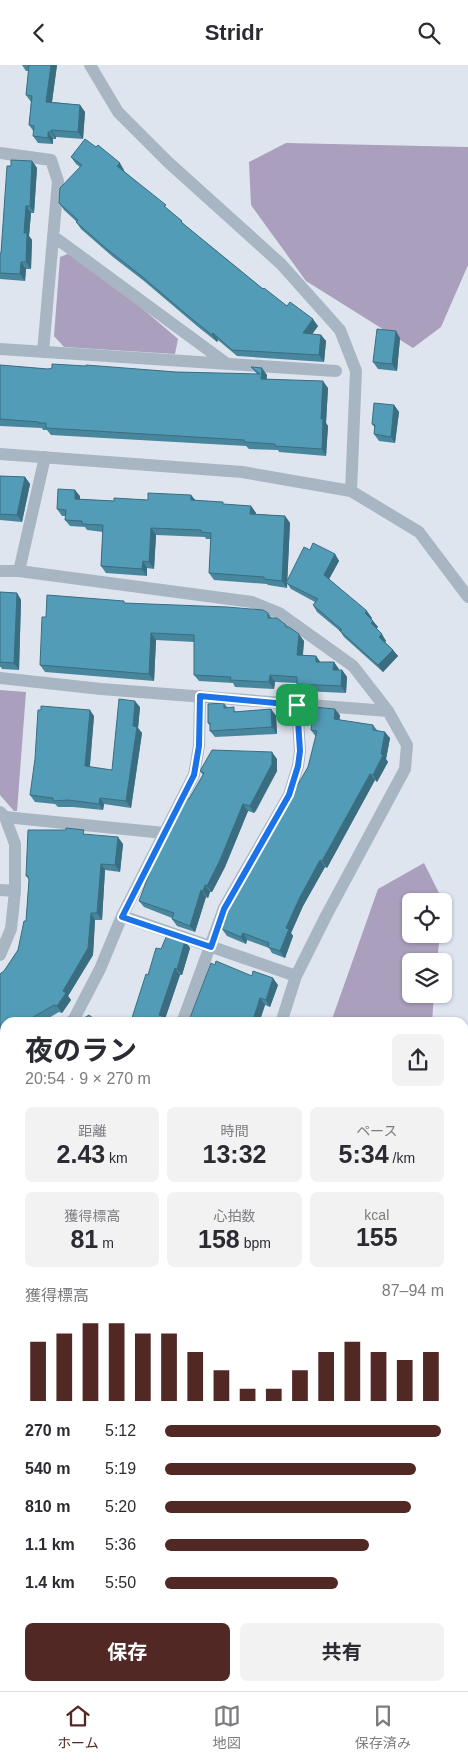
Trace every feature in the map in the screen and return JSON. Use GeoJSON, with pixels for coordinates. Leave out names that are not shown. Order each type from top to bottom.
{"type":"FeatureCollection","features":[{"type":"Feature","properties":{"kind":"street"},"geometry":{"type":"LineString","coordinates":[[90,65],[118,112],[168,162],[281,264],[340,330],[356,371],[351,491]]}},
{"type":"Feature","properties":{"kind":"street"},"geometry":{"type":"LineString","coordinates":[[0,153],[51,160],[58,181],[43,352]]}},
{"type":"Feature","properties":{"kind":"street"},"geometry":{"type":"LineString","coordinates":[[53,236],[226,363]]}},
{"type":"Feature","properties":{"kind":"street"},"geometry":{"type":"LineString","coordinates":[[0,349],[336,371]]}},
{"type":"Feature","properties":{"kind":"street"},"geometry":{"type":"LineString","coordinates":[[0,454],[242,472],[351,491],[419,532],[468,597]]}},
{"type":"Feature","properties":{"kind":"street"},"geometry":{"type":"LineString","coordinates":[[19,571],[45,457]]}},
{"type":"Feature","properties":{"kind":"street"},"geometry":{"type":"LineString","coordinates":[[0,571],[19,571],[252,602],[279,613],[353,667],[388,711],[407,745],[405,769],[296,976],[283,1017]]}},
{"type":"Feature","properties":{"kind":"street"},"geometry":{"type":"LineString","coordinates":[[0,679],[101,689],[388,711]]}},
{"type":"Feature","properties":{"kind":"street"},"geometry":{"type":"LineString","coordinates":[[75,1017],[100,969],[122,917],[194,775],[199,746],[200,696]]}},
{"type":"Feature","properties":{"kind":"street"},"geometry":{"type":"LineString","coordinates":[[184,1017],[224,909],[289,795],[298,766],[300,751],[297,705]]}},
{"type":"Feature","properties":{"kind":"street"},"geometry":{"type":"LineString","coordinates":[[2,815],[164,833]]}},
{"type":"Feature","properties":{"kind":"street"},"geometry":{"type":"LineString","coordinates":[[0,955],[11,929],[15,844],[2,815]]}},
{"type":"Feature","properties":{"kind":"street"},"geometry":{"type":"LineString","coordinates":[[0,890],[14,891]]}},
{"type":"Feature","properties":{"kind":"street"},"geometry":{"type":"LineString","coordinates":[[122,917],[296,976]]}},
{"type":"Feature","properties":{"kind":"shaded area"},"geometry":{"type":"Polygon","coordinates":[[[286,143],[468,147],[468,265],[441,327],[413,348],[306,281],[251,205],[249,162],[286,143]]]}},
{"type":"Feature","properties":{"kind":"shaded area"},"geometry":{"type":"Polygon","coordinates":[[[75,251],[178,339],[175,354],[64,347],[54,336],[60,257],[75,251]]]}},
{"type":"Feature","properties":{"kind":"shaded area"},"geometry":{"type":"Polygon","coordinates":[[[0,690],[26,692],[17,811],[14,811],[0,795],[0,690]]]}},
{"type":"Feature","properties":{"kind":"shaded area"},"geometry":{"type":"Polygon","coordinates":[[[424,863],[439,893],[402,893],[402,943],[439,943],[438,953],[402,953],[402,1003],[433,1003],[432,1017],[333,1017],[378,889],[424,863]]]}},
{"type":"Feature","properties":{"kind":"building"},"geometry":{"type":"Polygon","coordinates":[[[29,65],[51,65],[46,102],[80,105],[78,132],[51,130],[51,132],[48,132],[48,138],[33,136],[34,126],[29,125],[32,96],[26,95],[29,65]]]}},
{"type":"Feature","properties":{"kind":"building"},"geometry":{"type":"Polygon","coordinates":[[[85,139],[96,147],[98,145],[120,163],[117,166],[166,205],[164,206],[181,222],[263,289],[287,306],[290,302],[313,319],[303,333],[321,335],[319,355],[232,350],[76,222],[78,220],[59,203],[60,188],[82,165],[71,157],[85,139]]]}},
{"type":"Feature","properties":{"kind":"building"},"geometry":{"type":"Polygon","coordinates":[[[11,160],[32,161],[30,206],[26,206],[24,233],[27,233],[26,262],[21,262],[20,274],[0,273],[7,166],[11,166],[11,160]]]}},
{"type":"Feature","properties":{"kind":"building"},"geometry":{"type":"Polygon","coordinates":[[[377,329],[396,331],[392,364],[373,362],[377,329]]]}},
{"type":"Feature","properties":{"kind":"building"},"geometry":{"type":"Polygon","coordinates":[[[52,364],[176,372],[260,374],[251,367],[262,368],[261,379],[323,381],[322,449],[275,446],[275,444],[244,442],[244,440],[46,428],[46,423],[0,419],[0,365],[48,369],[52,368],[52,364]]]}},
{"type":"Feature","properties":{"kind":"building"},"geometry":{"type":"Polygon","coordinates":[[[374,403],[394,405],[391,437],[374,434],[375,425],[372,424],[374,403]]]}},
{"type":"Feature","properties":{"kind":"building"},"geometry":{"type":"Polygon","coordinates":[[[0,476],[25,477],[17,515],[0,514],[0,476]]]}},
{"type":"Feature","properties":{"kind":"building"},"geometry":{"type":"Polygon","coordinates":[[[58,489],[75,490],[75,499],[114,501],[114,498],[148,500],[148,493],[191,495],[191,500],[251,506],[250,514],[285,516],[282,581],[264,579],[264,577],[209,573],[211,533],[201,532],[201,530],[151,528],[149,562],[143,561],[142,569],[101,566],[103,525],[82,524],[82,521],[65,520],[66,510],[57,509],[58,489]]]}},
{"type":"Feature","properties":{"kind":"building"},"geometry":{"type":"Polygon","coordinates":[[[313,543],[335,554],[324,575],[367,611],[365,613],[373,621],[371,623],[382,634],[379,637],[393,650],[378,665],[313,605],[318,599],[286,583],[304,547],[310,550],[313,543]]]}},
{"type":"Feature","properties":{"kind":"building"},"geometry":{"type":"Polygon","coordinates":[[[0,592],[17,593],[14,663],[0,662],[0,592]]]}},
{"type":"Feature","properties":{"kind":"building"},"geometry":{"type":"Polygon","coordinates":[[[47,595],[124,601],[124,603],[263,610],[268,613],[268,618],[277,618],[286,627],[299,634],[297,655],[316,656],[316,662],[334,662],[333,670],[342,670],[341,686],[297,684],[297,677],[270,675],[269,682],[230,680],[231,677],[194,675],[194,635],[151,633],[149,674],[40,665],[42,617],[46,617],[47,595]]]}},
{"type":"Feature","properties":{"kind":"building"},"geometry":{"type":"Polygon","coordinates":[[[119,699],[135,701],[133,726],[137,727],[126,801],[100,798],[99,804],[68,800],[53,801],[53,798],[30,795],[35,759],[38,710],[41,710],[41,706],[90,710],[85,766],[112,770],[119,699]]]}},
{"type":"Feature","properties":{"kind":"building"},"geometry":{"type":"Polygon","coordinates":[[[224,703],[224,708],[234,707],[234,712],[271,709],[272,727],[210,731],[208,704],[224,703]]]}},
{"type":"Feature","properties":{"kind":"building"},"geometry":{"type":"Polygon","coordinates":[[[313,707],[335,709],[334,719],[373,725],[373,730],[385,732],[381,754],[383,755],[373,775],[370,774],[299,899],[286,928],[289,929],[280,951],[268,947],[269,943],[243,933],[241,937],[222,929],[230,906],[250,866],[308,767],[317,731],[311,730],[313,707]]]}},
{"type":"Feature","properties":{"kind":"building"},"geometry":{"type":"Polygon","coordinates":[[[212,750],[272,752],[272,764],[250,806],[243,804],[220,860],[207,886],[205,885],[203,891],[201,890],[190,926],[172,919],[174,913],[139,901],[161,842],[185,797],[189,799],[204,773],[200,771],[212,750]]]}},
{"type":"Feature","properties":{"kind":"building"},"geometry":{"type":"Polygon","coordinates":[[[66,828],[84,830],[83,834],[118,837],[115,865],[101,864],[97,913],[91,913],[88,948],[63,991],[66,993],[57,1006],[54,1005],[33,1017],[0,1017],[0,974],[18,950],[24,921],[26,921],[29,880],[28,876],[26,876],[28,830],[66,830],[66,828]]]}},
{"type":"Feature","properties":{"kind":"building"},"geometry":{"type":"Polygon","coordinates":[[[167,935],[185,941],[177,969],[175,968],[159,1015],[162,1017],[132,1017],[156,948],[161,949],[167,935]]]}},
{"type":"Feature","properties":{"kind":"building"},"geometry":{"type":"Polygon","coordinates":[[[216,961],[252,976],[253,971],[273,978],[266,1000],[260,998],[254,1017],[190,1017],[211,963],[215,965],[216,961]]]}},
{"type":"Feature","properties":{"kind":"route"},"geometry":{"type":"LineString","coordinates":[[200,696],[297,705],[300,751],[298,766],[289,795],[224,909],[211,947],[122,917],[194,775],[199,746],[200,696]]}}]}
